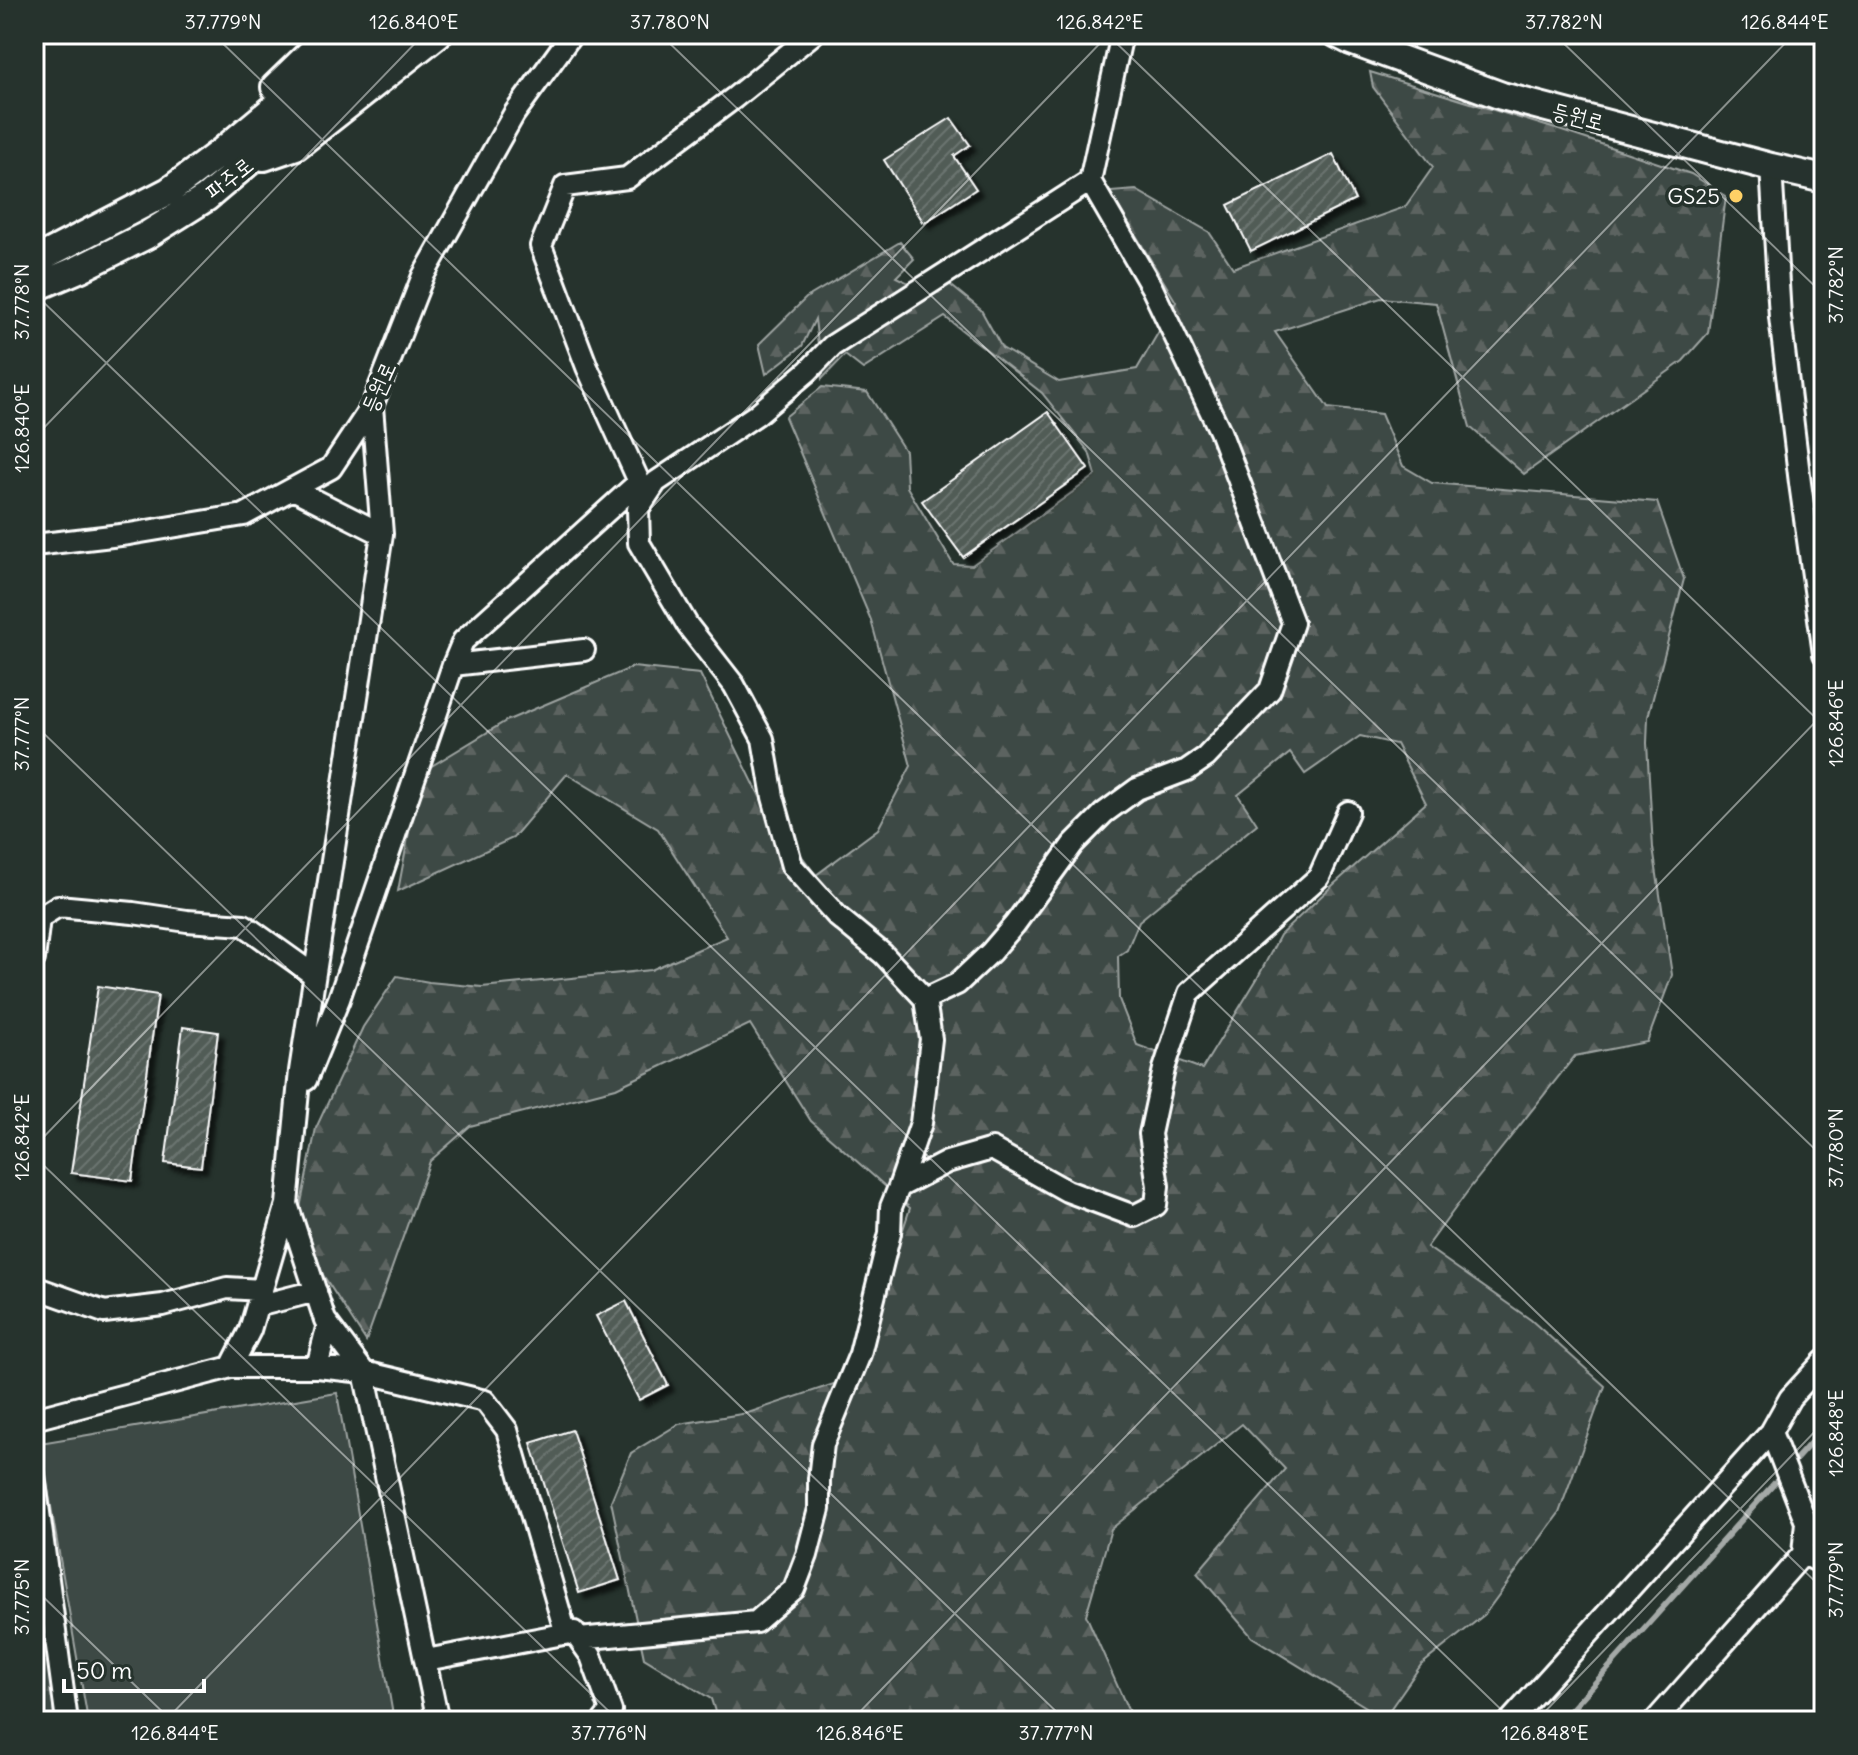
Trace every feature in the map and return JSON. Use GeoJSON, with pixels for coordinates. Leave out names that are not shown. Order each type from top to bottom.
{"type":"FeatureCollection","features":[{"type":"Feature","properties":{"kind":"main road"},"geometry":{"type":"LineString","coordinates":[[221,152],[276,86],[330,34]]}},
{"type":"Feature","properties":{"kind":"main road","name":"파주로"},"geometry":{"type":"LineString","coordinates":[[34,261],[169,191],[363,34]]}},
{"type":"Feature","properties":{"kind":"main road","name":"파주로"},"geometry":{"type":"LineString","coordinates":[[34,288],[147,235],[206,198],[401,34]]}},
{"type":"Feature","properties":{"kind":"main road"},"geometry":{"type":"LineString","coordinates":[[249,162],[296,146],[438,34]]}},
{"type":"Feature","properties":{"kind":"main road","name":"등원로"},"geometry":{"type":"LineString","coordinates":[[1337,34],[1502,96],[1771,167],[1823,176]]}},
{"type":"Feature","properties":{"kind":"main road"},"geometry":{"type":"LineString","coordinates":[[34,305],[81,268]]}},
{"type":"Feature","properties":{"kind":"street","name":"등원로"},"geometry":{"type":"LineString","coordinates":[[34,545],[129,534],[244,515],[331,468],[372,406],[423,276],[514,114],[572,34]]}},
{"type":"Feature","properties":{"kind":"street"},"geometry":{"type":"LineString","coordinates":[[426,1660],[573,1635],[756,1622],[794,1589],[819,1509],[823,1444],[860,1354],[890,1233],[891,1207],[921,1123],[931,1039],[925,999],[883,954],[838,917],[792,866],[773,797],[763,739],[734,685],[688,626],[639,543],[638,509],[642,490],[587,367],[541,246],[565,186],[627,178],[813,34]]}},
{"type":"Feature","properties":{"kind":"street"},"geometry":{"type":"LineString","coordinates":[[925,999],[957,984],[991,952],[1073,844],[1104,813],[1137,789],[1187,770],[1206,757],[1270,690],[1293,623],[1220,431],[1152,288],[1090,181],[1122,34]]}},
{"type":"Feature","properties":{"kind":"street"},"geometry":{"type":"LineString","coordinates":[[1771,167],[1780,317],[1824,654]]}},
{"type":"Feature","properties":{"kind":"street"},"geometry":{"type":"LineString","coordinates":[[297,1102],[339,999],[463,641],[642,490],[756,415],[832,346],[1090,181]]}},
{"type":"Feature","properties":{"kind":"street"},"geometry":{"type":"LineString","coordinates":[[231,1367],[250,1330],[287,1204],[300,1071],[382,534],[372,406]]}},
{"type":"Feature","properties":{"kind":"street"},"geometry":{"type":"LineString","coordinates":[[293,489],[382,534]]}},
{"type":"Feature","properties":{"kind":"street"},"geometry":{"type":"LineString","coordinates":[[453,665],[584,650]]}},
{"type":"Feature","properties":{"kind":"street"},"geometry":{"type":"LineString","coordinates":[[899,1187],[947,1162],[992,1149],[1067,1191],[1134,1216],[1156,1205],[1158,1186],[1150,1134],[1164,1069],[1189,993],[1319,877],[1348,812]]}},
{"type":"Feature","properties":{"kind":"street"},"geometry":{"type":"LineString","coordinates":[[34,959],[39,918],[58,906],[244,925],[314,975]]}},
{"type":"Feature","properties":{"kind":"street"},"geometry":{"type":"LineString","coordinates":[[287,1204],[328,1324],[364,1372],[438,1721]]}},
{"type":"Feature","properties":{"kind":"street"},"geometry":{"type":"LineString","coordinates":[[34,1287],[104,1312],[163,1305],[227,1288],[259,1298],[316,1291]]}},
{"type":"Feature","properties":{"kind":"street"},"geometry":{"type":"LineString","coordinates":[[317,1367],[328,1324]]}},
{"type":"Feature","properties":{"kind":"street"},"geometry":{"type":"LineString","coordinates":[[1510,1721],[1771,1432],[1790,1398],[1824,1361]]}},
{"type":"Feature","properties":{"kind":"street"},"geometry":{"type":"LineString","coordinates":[[34,1419],[231,1367],[317,1367],[364,1372],[485,1401],[507,1430],[573,1635],[591,1656],[611,1711],[603,1721]]}},
{"type":"Feature","properties":{"kind":"street"},"geometry":{"type":"LineString","coordinates":[[1655,1721],[1803,1554],[1806,1522],[1771,1432]]}},
{"type":"Feature","properties":{"kind":"street"},"geometry":{"type":"LineString","coordinates":[[34,1475],[67,1721]]}},
{"type":"Feature","properties":{"kind":"street"},"geometry":{"type":"LineString","coordinates":[[1803,1554],[1824,1564]]}},
{"type":"Feature","properties":{"kind":"green space"},"geometry":{"type":"Polygon","coordinates":[[[1370,72],[1691,174],[1726,196],[1708,333],[1683,361],[1524,474],[1470,427],[1436,303],[1381,298],[1275,332],[1328,408],[1381,414],[1403,466],[1432,483],[1657,502],[1684,579],[1648,717],[1653,848],[1672,975],[1647,1042],[1575,1056],[1427,1247],[1531,1320],[1605,1386],[1559,1513],[1484,1615],[1421,1665],[1384,1718],[1252,1637],[1197,1573],[1285,1469],[1242,1424],[1111,1529],[1086,1615],[1133,1721],[718,1721],[711,1699],[644,1658],[611,1501],[631,1453],[679,1424],[748,1413],[837,1383],[876,1312],[910,1208],[811,1121],[750,1024],[616,1088],[470,1126],[430,1161],[366,1341],[323,1275],[300,1208],[316,1128],[363,1027],[397,976],[482,987],[651,970],[727,937],[658,829],[567,774],[513,838],[398,891],[420,773],[506,721],[633,667],[700,674],[765,807],[816,875],[878,829],[911,766],[871,620],[785,417],[822,387],[867,392],[905,451],[907,487],[953,564],[972,565],[1096,475],[1089,452],[1042,393],[945,317],[863,369],[845,355],[822,379],[815,319],[802,346],[766,374],[759,344],[806,298],[900,242],[914,259],[896,277],[917,287],[948,283],[981,310],[1002,348],[1059,382],[1137,369],[1176,302],[1110,192],[1136,190],[1209,232],[1233,268],[1405,207],[1433,167],[1373,87],[1370,72]],[[1360,736],[1305,774],[1290,753],[1238,795],[1257,824],[1139,921],[1127,950],[1118,956],[1119,999],[1137,1045],[1202,1069],[1280,935],[1426,803],[1396,744],[1360,736]]]}},
{"type":"Feature","properties":{"kind":"green space"},"geometry":{"type":"Polygon","coordinates":[[[337,1393],[394,1721],[88,1721],[40,1443],[337,1393]]]}},
{"type":"Feature","properties":{"kind":"green space"},"geometry":{"type":"Polygon","coordinates":[[[34,1397],[36,1402],[54,1721],[34,1721],[34,1397]]]}},
{"type":"Feature","properties":{"kind":"building"},"geometry":{"type":"Polygon","coordinates":[[[951,118],[970,145],[954,156],[976,189],[924,223],[884,160],[951,118]]]}},
{"type":"Feature","properties":{"kind":"building"},"geometry":{"type":"Polygon","coordinates":[[[1333,154],[1355,200],[1251,251],[1228,205],[1333,154]]]}},
{"type":"Feature","properties":{"kind":"building"},"geometry":{"type":"Polygon","coordinates":[[[1048,412],[1088,469],[963,557],[922,501],[1048,412]]]}},
{"type":"Feature","properties":{"kind":"building"},"geometry":{"type":"Polygon","coordinates":[[[98,986],[158,995],[132,1181],[71,1173],[98,986]]]}},
{"type":"Feature","properties":{"kind":"building"},"geometry":{"type":"Polygon","coordinates":[[[183,1027],[218,1032],[201,1167],[165,1163],[183,1027]]]}},
{"type":"Feature","properties":{"kind":"building"},"geometry":{"type":"Polygon","coordinates":[[[626,1301],[668,1385],[639,1400],[596,1316],[626,1301]]]}},
{"type":"Feature","properties":{"kind":"building"},"geometry":{"type":"Polygon","coordinates":[[[572,1430],[620,1580],[579,1593],[531,1443],[572,1430]]]}},
{"type":"Feature","properties":{"kind":"waterway"},"geometry":{"type":"LineString","coordinates":[[1561,1721],[1824,1428]]}},
{"type":"Feature","properties":{"kind":"place","name":"GS25"},"geometry":{"type":"Point","coordinates":[1736,196]}}]}
